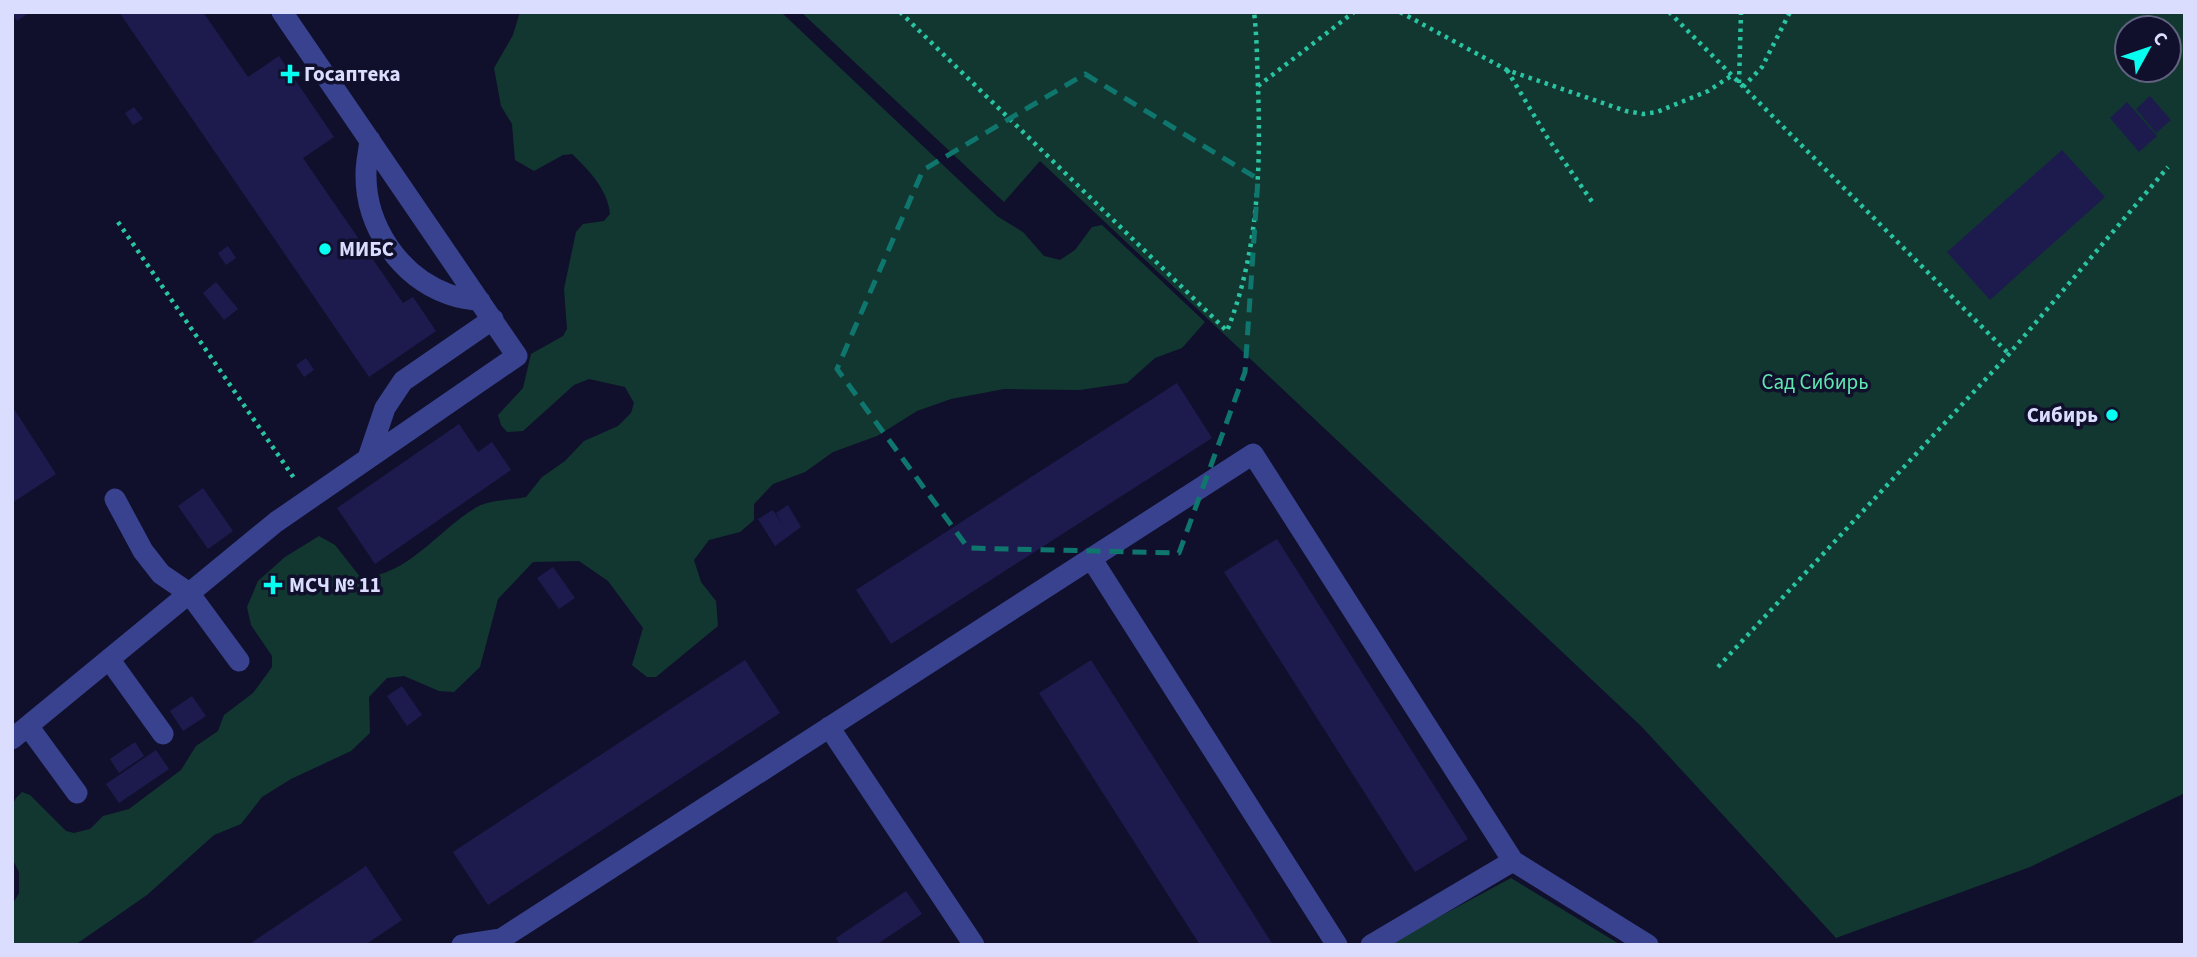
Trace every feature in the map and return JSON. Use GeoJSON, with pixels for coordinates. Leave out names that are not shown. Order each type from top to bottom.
{"type":"FeatureCollection","features":[{"type":"Feature","properties":{"kind":"lane"},"geometry":{"type":"LineString","coordinates":[[77,793],[20,732],[276,522],[517,356],[282,12]]}},
{"type":"Feature","properties":{"kind":"lane"},"geometry":{"type":"LineString","coordinates":[[370,141],[366,174],[370,210],[381,236],[396,258],[417,278],[449,295],[480,301]]}},
{"type":"Feature","properties":{"kind":"lane"},"geometry":{"type":"LineString","coordinates":[[369,458],[385,408],[403,381],[493,319]]}},
{"type":"Feature","properties":{"kind":"lane"},"geometry":{"type":"LineString","coordinates":[[462,945],[501,939],[1253,454],[1513,861],[1648,945]]}},
{"type":"Feature","properties":{"kind":"lane"},"geometry":{"type":"LineString","coordinates":[[114,499],[143,551],[161,574],[189,593],[239,661]]}},
{"type":"Feature","properties":{"kind":"lane"},"geometry":{"type":"LineString","coordinates":[[1091,558],[1338,945]]}},
{"type":"Feature","properties":{"kind":"lane"},"geometry":{"type":"LineString","coordinates":[[109,659],[163,734]]}},
{"type":"Feature","properties":{"kind":"lane"},"geometry":{"type":"LineString","coordinates":[[828,727],[974,945]]}},
{"type":"Feature","properties":{"kind":"lane"},"geometry":{"type":"LineString","coordinates":[[1371,945],[1513,861]]}},
{"type":"Feature","properties":{"kind":"path"},"geometry":{"type":"LineString","coordinates":[[900,12],[1227,331],[1240,299],[1259,185],[1260,137],[1254,12]]}},
{"type":"Feature","properties":{"kind":"path"},"geometry":{"type":"LineString","coordinates":[[1258,86],[1354,12]]}},
{"type":"Feature","properties":{"kind":"path"},"geometry":{"type":"LineString","coordinates":[[1400,12],[1507,69],[1626,111],[1643,114],[1657,112],[1708,91],[1731,76]]}},
{"type":"Feature","properties":{"kind":"path"},"geometry":{"type":"LineString","coordinates":[[1669,12],[2009,354]]}},
{"type":"Feature","properties":{"kind":"path"},"geometry":{"type":"LineString","coordinates":[[1741,12],[1741,85]]}},
{"type":"Feature","properties":{"kind":"path"},"geometry":{"type":"LineString","coordinates":[[1741,85],[1762,67],[1790,12]]}},
{"type":"Feature","properties":{"kind":"path"},"geometry":{"type":"LineString","coordinates":[[1507,69],[1547,137],[1593,203]]}},
{"type":"Feature","properties":{"kind":"path"},"geometry":{"type":"LineString","coordinates":[[1718,667],[2009,354],[2168,167]]}},
{"type":"Feature","properties":{"kind":"path"},"geometry":{"type":"LineString","coordinates":[[118,222],[309,499]]}},
{"type":"Feature","properties":{"kind":"highlighted area"},"geometry":{"type":"Polygon","coordinates":[[[1085,74],[1258,179],[1245,372],[1179,553],[968,548],[837,369],[923,170],[1085,74]]]}},
{"type":"Feature","properties":{"kind":"green space"},"geometry":{"type":"Polygon","coordinates":[[[520,12],[781,12],[997,216],[1023,232],[1044,256],[1060,260],[1075,250],[1092,227],[1102,225],[1205,322],[1182,348],[1155,358],[1127,383],[1080,390],[1004,389],[951,399],[917,411],[877,436],[833,452],[805,472],[773,484],[754,504],[754,520],[740,532],[709,540],[694,560],[701,582],[716,601],[718,626],[656,677],[647,677],[632,665],[643,628],[608,581],[579,561],[533,562],[498,599],[480,667],[454,692],[439,691],[404,676],[387,678],[369,697],[370,733],[351,751],[291,779],[262,797],[241,824],[214,835],[147,895],[75,945],[12,945],[12,905],[19,893],[19,872],[12,858],[12,806],[16,798],[22,792],[30,795],[66,831],[74,833],[90,829],[103,816],[129,809],[181,770],[196,746],[218,731],[224,715],[253,693],[272,667],[272,656],[251,625],[247,607],[258,581],[285,557],[319,536],[335,545],[361,578],[394,569],[477,507],[526,497],[542,477],[565,461],[584,441],[618,426],[631,413],[634,403],[625,387],[589,379],[574,385],[523,431],[507,432],[498,415],[523,388],[531,354],[563,336],[567,329],[564,289],[576,232],[583,224],[604,221],[610,214],[602,189],[572,154],[563,155],[534,171],[515,160],[512,124],[501,106],[494,68],[513,35],[520,12]]]}},
{"type":"Feature","properties":{"kind":"green space","name":"Сад Сибирь"},"geometry":{"type":"Polygon","coordinates":[[[801,12],[2185,12],[2185,793],[2030,867],[1836,938],[1642,727],[1040,161],[1004,202],[801,12]]]}},
{"type":"Feature","properties":{"kind":"green space"},"geometry":{"type":"Polygon","coordinates":[[[1511,878],[1621,945],[1387,945],[1511,878]]]}},
{"type":"Feature","properties":{"kind":"building"},"geometry":{"type":"Polygon","coordinates":[[[12,12],[30,12],[17,21],[12,12]]]}},
{"type":"Feature","properties":{"kind":"building"},"geometry":{"type":"Polygon","coordinates":[[[119,12],[203,12],[248,77],[279,56],[334,137],[303,158],[403,303],[413,297],[436,331],[369,377],[119,12]]]}},
{"type":"Feature","properties":{"kind":"building"},"geometry":{"type":"Polygon","coordinates":[[[2150,96],[2171,120],[2156,133],[2136,109],[2150,96]]]}},
{"type":"Feature","properties":{"kind":"building"},"geometry":{"type":"Polygon","coordinates":[[[2127,102],[2157,136],[2139,152],[2110,118],[2127,102]]]}},
{"type":"Feature","properties":{"kind":"building"},"geometry":{"type":"Polygon","coordinates":[[[134,107],[143,119],[133,125],[125,113],[134,107]]]}},
{"type":"Feature","properties":{"kind":"building"},"geometry":{"type":"Polygon","coordinates":[[[2062,150],[2105,197],[1990,300],[1947,252],[2062,150]]]}},
{"type":"Feature","properties":{"kind":"building"},"geometry":{"type":"Polygon","coordinates":[[[228,246],[236,258],[226,265],[218,253],[228,246]]]}},
{"type":"Feature","properties":{"kind":"building"},"geometry":{"type":"Polygon","coordinates":[[[216,282],[238,309],[224,320],[203,293],[216,282]]]}},
{"type":"Feature","properties":{"kind":"building"},"geometry":{"type":"Polygon","coordinates":[[[306,358],[314,370],[304,377],[296,365],[306,358]]]}},
{"type":"Feature","properties":{"kind":"building"},"geometry":{"type":"Polygon","coordinates":[[[1177,383],[1212,438],[891,644],[856,590],[1177,383]]]}},
{"type":"Feature","properties":{"kind":"building"},"geometry":{"type":"Polygon","coordinates":[[[12,406],[56,474],[12,503],[12,406]]]}},
{"type":"Feature","properties":{"kind":"building"},"geometry":{"type":"Polygon","coordinates":[[[459,424],[478,452],[492,442],[511,470],[375,564],[337,508],[459,424]]]}},
{"type":"Feature","properties":{"kind":"building"},"geometry":{"type":"Polygon","coordinates":[[[203,488],[233,531],[208,549],[178,506],[203,488]]]}},
{"type":"Feature","properties":{"kind":"building"},"geometry":{"type":"Polygon","coordinates":[[[788,505],[801,527],[775,546],[758,519],[773,510],[784,527],[776,513],[788,505]]]}},
{"type":"Feature","properties":{"kind":"building"},"geometry":{"type":"Polygon","coordinates":[[[1277,539],[1468,839],[1415,872],[1224,572],[1277,539]]]}},
{"type":"Feature","properties":{"kind":"building"},"geometry":{"type":"Polygon","coordinates":[[[553,567],[575,598],[559,609],[537,578],[553,567]]]}},
{"type":"Feature","properties":{"kind":"building"},"geometry":{"type":"Polygon","coordinates":[[[745,660],[780,713],[488,905],[453,852],[745,660]]]}},
{"type":"Feature","properties":{"kind":"building"},"geometry":{"type":"Polygon","coordinates":[[[1091,660],[1273,945],[1200,945],[1039,693],[1091,660]]]}},
{"type":"Feature","properties":{"kind":"building"},"geometry":{"type":"Polygon","coordinates":[[[402,686],[422,715],[407,726],[387,696],[402,686]]]}},
{"type":"Feature","properties":{"kind":"building"},"geometry":{"type":"Polygon","coordinates":[[[192,696],[206,716],[183,731],[170,711],[192,696]]]}},
{"type":"Feature","properties":{"kind":"building"},"geometry":{"type":"Polygon","coordinates":[[[135,742],[144,756],[119,773],[110,759],[135,742]]]}},
{"type":"Feature","properties":{"kind":"building"},"geometry":{"type":"Polygon","coordinates":[[[156,750],[169,769],[119,803],[106,784],[156,750]]]}},
{"type":"Feature","properties":{"kind":"building"},"geometry":{"type":"Polygon","coordinates":[[[366,866],[402,920],[365,945],[248,945],[366,866]]]}},
{"type":"Feature","properties":{"kind":"building"},"geometry":{"type":"Polygon","coordinates":[[[906,891],[922,914],[876,945],[840,945],[836,938],[906,891]]]}},
{"type":"Feature","properties":{"kind":"place","name":"Госаптека"},"geometry":{"type":"Point","coordinates":[290,74]}},
{"type":"Feature","properties":{"kind":"place","name":"МИБС"},"geometry":{"type":"Point","coordinates":[325,249]}},
{"type":"Feature","properties":{"kind":"place","name":"Сибирь"},"geometry":{"type":"Point","coordinates":[2112,415]}},
{"type":"Feature","properties":{"kind":"place","name":"МСЧ № 11"},"geometry":{"type":"Point","coordinates":[273,585]}}]}
